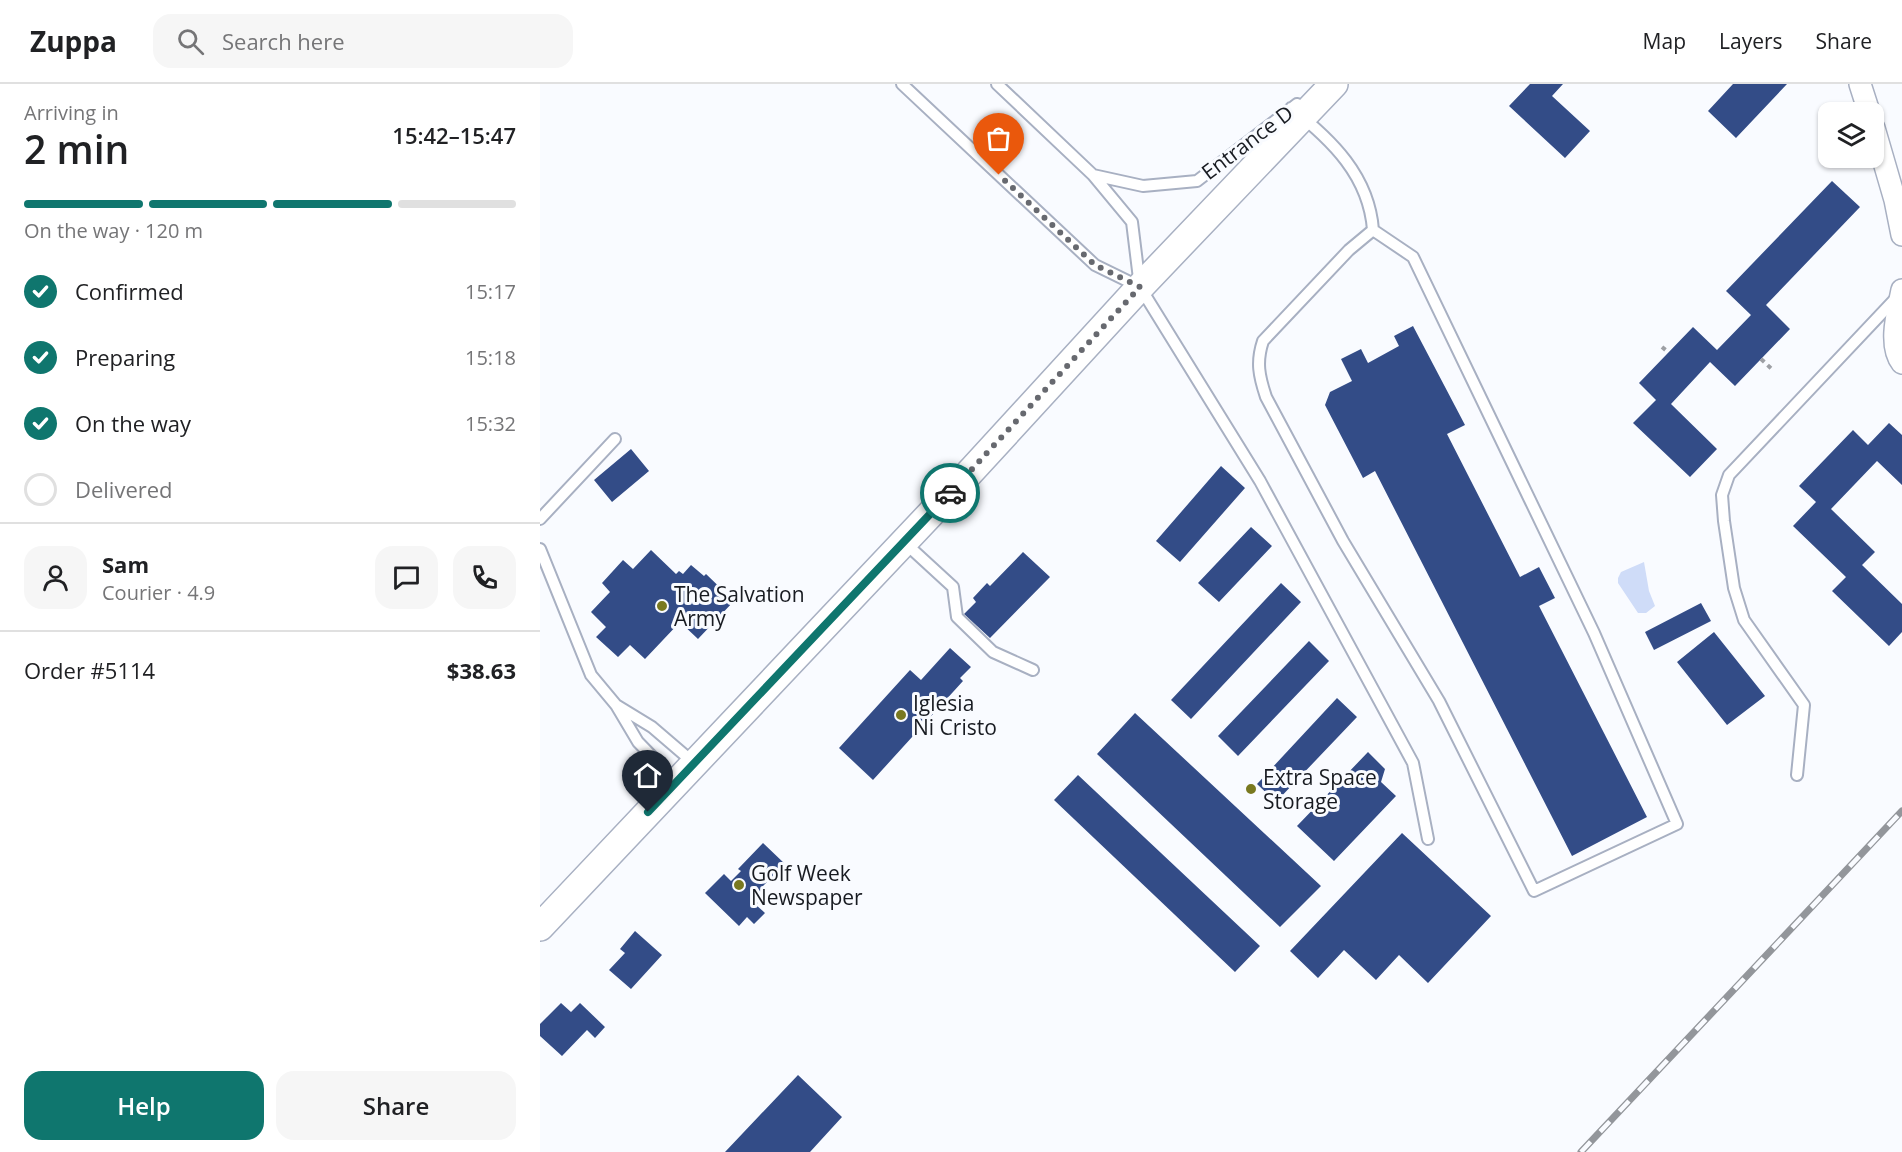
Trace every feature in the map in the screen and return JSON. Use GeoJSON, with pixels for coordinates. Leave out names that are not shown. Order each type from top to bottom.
{"type":"FeatureCollection","features":[{"type":"Feature","properties":{"kind":"street"},"geometry":{"type":"LineString","coordinates":[[540,927],[904,542],[1297,113],[1334,84]]}},
{"type":"Feature","properties":{"kind":"street"},"geometry":{"type":"LineString","coordinates":[[1860,84],[1866,102]]}},
{"type":"Feature","properties":{"kind":"street"},"geometry":{"type":"LineString","coordinates":[[1884,162],[1902,235]]}},
{"type":"Feature","properties":{"kind":"street"},"geometry":{"type":"LineString","coordinates":[[1902,291],[1896,322],[1898,357],[1902,363]]}},
{"type":"Feature","properties":{"kind":"lane"},"geometry":{"type":"LineString","coordinates":[[902,84],[1095,265],[1140,287]]}},
{"type":"Feature","properties":{"kind":"lane"},"geometry":{"type":"LineString","coordinates":[[997,84],[1093,175],[1132,222],[1140,287],[1260,481],[1413,763],[1428,839]]}},
{"type":"Feature","properties":{"kind":"lane","name":"Entrance D"},"geometry":{"type":"LineString","coordinates":[[1093,175],[1143,186],[1197,181],[1297,113],[1324,84]]}},
{"type":"Feature","properties":{"kind":"lane"},"geometry":{"type":"LineString","coordinates":[[1297,113],[1342,157],[1361,181],[1372,210],[1373,230]]}},
{"type":"Feature","properties":{"kind":"lane"},"geometry":{"type":"LineString","coordinates":[[1373,230],[1413,257],[1424,278],[1542,529],[1594,633],[1677,824],[1534,891],[1439,701],[1343,542],[1266,397],[1258,376],[1257,357],[1263,341],[1349,250],[1373,230]]}},
{"type":"Feature","properties":{"kind":"lane"},"geometry":{"type":"LineString","coordinates":[[1797,775],[1804,705],[1744,620],[1734,588],[1722,495],[1729,475],[1902,291]]}},
{"type":"Feature","properties":{"kind":"lane"},"geometry":{"type":"LineString","coordinates":[[540,519],[615,439]]}},
{"type":"Feature","properties":{"kind":"lane"},"geometry":{"type":"LineString","coordinates":[[904,542],[953,587],[957,617],[993,652],[1033,670]]}},
{"type":"Feature","properties":{"kind":"lane"},"geometry":{"type":"LineString","coordinates":[[540,549],[591,675],[616,705],[638,742],[686,773]]}},
{"type":"Feature","properties":{"kind":"lane"},"geometry":{"type":"LineString","coordinates":[[616,705],[652,727],[686,773]]}},
{"type":"Feature","properties":{"kind":"path"},"geometry":{"type":"LineString","coordinates":[[1662,346],[1668,352]]}},
{"type":"Feature","properties":{"kind":"path"},"geometry":{"type":"LineString","coordinates":[[1761,359],[1774,372]]}},
{"type":"Feature","properties":{"kind":"water"},"geometry":{"type":"Polygon","coordinates":[[[1644,562],[1649,591],[1655,606],[1646,613],[1638,613],[1618,583],[1618,578],[1621,572],[1644,562]]]}},
{"type":"Feature","properties":{"kind":"building"},"geometry":{"type":"Polygon","coordinates":[[[1530,84],[1563,84],[1552,96],[1590,131],[1565,158],[1509,106],[1530,84]]]}},
{"type":"Feature","properties":{"kind":"building"},"geometry":{"type":"Polygon","coordinates":[[[1733,84],[1787,84],[1736,138],[1708,111],[1733,84]]]}},
{"type":"Feature","properties":{"kind":"building"},"geometry":{"type":"Polygon","coordinates":[[[1832,181],[1860,207],[1766,305],[1790,329],[1735,386],[1710,362],[1671,404],[1717,449],[1690,477],[1633,423],[1656,400],[1639,383],[1693,327],[1717,350],[1751,315],[1726,291],[1832,181]]]}},
{"type":"Feature","properties":{"kind":"building"},"geometry":{"type":"Polygon","coordinates":[[[1413,326],[1465,425],[1447,434],[1520,577],[1539,567],[1555,598],[1539,606],[1647,817],[1572,856],[1375,471],[1363,478],[1325,405],[1330,392],[1352,381],[1341,359],[1361,349],[1368,363],[1399,346],[1394,336],[1413,326]]]}},
{"type":"Feature","properties":{"kind":"building"},"geometry":{"type":"Polygon","coordinates":[[[1889,423],[1902,435],[1902,485],[1877,461],[1831,509],[1875,552],[1862,565],[1902,604],[1902,632],[1889,646],[1832,591],[1846,577],[1793,526],[1816,502],[1799,486],[1853,430],[1868,445],[1889,423]]]}},
{"type":"Feature","properties":{"kind":"building"},"geometry":{"type":"Polygon","coordinates":[[[631,449],[649,471],[612,502],[594,480],[631,449]]]}},
{"type":"Feature","properties":{"kind":"building"},"geometry":{"type":"Polygon","coordinates":[[[1221,466],[1245,488],[1180,562],[1156,541],[1221,466]]]}},
{"type":"Feature","properties":{"kind":"building"},"geometry":{"type":"Polygon","coordinates":[[[1251,527],[1272,546],[1219,602],[1198,583],[1251,527]]]}},
{"type":"Feature","properties":{"kind":"building","name":"The Salvation Army"},"geometry":{"type":"Polygon","coordinates":[[[651,550],[676,574],[679,571],[683,574],[691,565],[704,576],[706,574],[734,601],[698,639],[680,622],[645,659],[630,645],[618,657],[596,637],[606,627],[591,612],[610,592],[602,583],[623,560],[633,569],[651,550]]]}},
{"type":"Feature","properties":{"kind":"building"},"geometry":{"type":"Polygon","coordinates":[[[1023,552],[1050,577],[990,638],[964,614],[976,602],[973,598],[987,583],[990,586],[1023,552]]]}},
{"type":"Feature","properties":{"kind":"building"},"geometry":{"type":"Polygon","coordinates":[[[1281,583],[1301,602],[1191,719],[1171,700],[1281,583]]]}},
{"type":"Feature","properties":{"kind":"building"},"geometry":{"type":"Polygon","coordinates":[[[1701,603],[1711,621],[1654,650],[1645,632],[1701,603]]]}},
{"type":"Feature","properties":{"kind":"building"},"geometry":{"type":"Polygon","coordinates":[[[1714,632],[1765,696],[1727,725],[1677,662],[1714,632]]]}},
{"type":"Feature","properties":{"kind":"building"},"geometry":{"type":"Polygon","coordinates":[[[1309,641],[1329,661],[1238,756],[1218,736],[1309,641]]]}},
{"type":"Feature","properties":{"kind":"building","name":"Iglesia Ni Cristo"},"geometry":{"type":"Polygon","coordinates":[[[950,648],[971,667],[960,678],[963,681],[873,780],[839,748],[910,670],[921,680],[950,648]]]}},
{"type":"Feature","properties":{"kind":"building"},"geometry":{"type":"Polygon","coordinates":[[[1337,698],[1357,717],[1276,802],[1257,784],[1337,698]]]}},
{"type":"Feature","properties":{"kind":"building"},"geometry":{"type":"Polygon","coordinates":[[[1135,713],[1321,886],[1280,927],[1097,754],[1135,713]]]}},
{"type":"Feature","properties":{"kind":"building"},"geometry":{"type":"Polygon","coordinates":[[[1368,752],[1385,769],[1381,782],[1396,796],[1334,861],[1297,826],[1368,752]]]}},
{"type":"Feature","properties":{"kind":"building"},"geometry":{"type":"Polygon","coordinates":[[[1078,775],[1260,946],[1235,972],[1054,800],[1078,775]]]}},
{"type":"Feature","properties":{"kind":"building"},"geometry":{"type":"Polygon","coordinates":[[[1402,833],[1491,916],[1428,983],[1399,955],[1376,980],[1344,950],[1318,978],[1290,951],[1402,833]]]}},
{"type":"Feature","properties":{"kind":"building","name":"Golf Week Newspaper"},"geometry":{"type":"Polygon","coordinates":[[[763,843],[785,864],[761,888],[767,894],[756,905],[765,913],[754,924],[747,917],[739,926],[705,893],[724,874],[731,881],[741,871],[738,869],[763,843]]]}},
{"type":"Feature","properties":{"kind":"building"},"geometry":{"type":"Polygon","coordinates":[[[635,931],[662,955],[631,989],[609,970],[625,953],[620,949],[635,931]]]}},
{"type":"Feature","properties":{"kind":"building"},"geometry":{"type":"Polygon","coordinates":[[[561,1003],[571,1012],[580,1003],[605,1027],[595,1038],[587,1030],[562,1056],[540,1036],[540,1024],[561,1003]]]}},
{"type":"Feature","properties":{"kind":"building"},"geometry":{"type":"Polygon","coordinates":[[[798,1075],[842,1117],[810,1152],[725,1152],[798,1075]]]}},
{"type":"Feature","properties":{"kind":"railway"},"geometry":{"type":"LineString","coordinates":[[1581,1152],[1902,811]]}},
{"type":"Feature","properties":{"kind":"way so far"},"geometry":{"type":"LineString","coordinates":[[950,493],[1140,287],[1095,265],[999,175]]}},
{"type":"Feature","properties":{"kind":"place","name":"The Salvation Army"},"geometry":{"type":"Point","coordinates":[662,606]}},
{"type":"Feature","properties":{"kind":"place","name":"Iglesia Ni Cristo"},"geometry":{"type":"Point","coordinates":[901,715]}},
{"type":"Feature","properties":{"kind":"place","name":"Extra Space Storage"},"geometry":{"type":"Point","coordinates":[1251,789]}},
{"type":"Feature","properties":{"kind":"place","name":"Golf Week Newspaper"},"geometry":{"type":"Point","coordinates":[739,885]}},
{"type":"Feature","properties":{"kind":"route"},"geometry":{"type":"LineString","coordinates":[[648,812],[950,493]]}}]}
